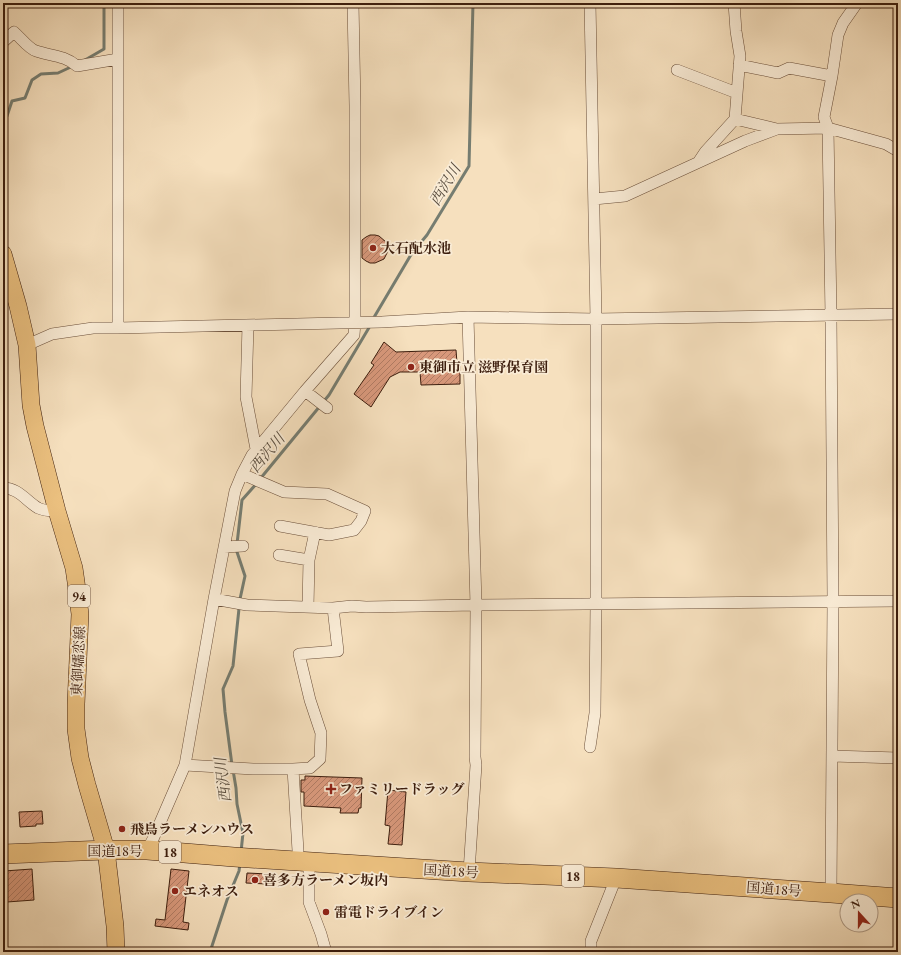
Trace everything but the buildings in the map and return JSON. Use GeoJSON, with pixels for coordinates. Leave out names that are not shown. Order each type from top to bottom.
{"type":"FeatureCollection","features":[{"type":"Feature","properties":{"kind":"highway","name":"国道18号"},"geometry":{"type":"LineString","coordinates":[[3,854],[147,850],[304,856],[470,872],[616,878],[898,898]]}},
{"type":"Feature","properties":{"kind":"main road","name":"東御嬬恋線"},"geometry":{"type":"LineString","coordinates":[[3,254],[18,306],[27,345],[31,405],[35,426],[57,511],[74,568],[80,614],[76,729],[80,758],[106,850],[115,926],[116,952]]}},
{"type":"Feature","properties":{"kind":"street"},"geometry":{"type":"LineString","coordinates":[[118,3],[118,328]]}},
{"type":"Feature","properties":{"kind":"street"},"geometry":{"type":"LineString","coordinates":[[147,850],[153,840],[185,765],[214,599],[227,546],[235,491],[242,474],[256,449],[354,335],[360,322],[353,3]]}},
{"type":"Feature","properties":{"kind":"street"},"geometry":{"type":"LineString","coordinates":[[590,3],[596,319],[595,713],[590,747]]}},
{"type":"Feature","properties":{"kind":"street"},"geometry":{"type":"LineString","coordinates":[[699,162],[705,152],[735,119],[740,56],[734,3]]}},
{"type":"Feature","properties":{"kind":"street"},"geometry":{"type":"LineString","coordinates":[[831,893],[833,601],[831,316],[828,128],[824,117],[838,35],[843,23],[857,3]]}},
{"type":"Feature","properties":{"kind":"street"},"geometry":{"type":"LineString","coordinates":[[3,42],[14,32],[34,51],[55,55],[72,62],[77,66],[118,59]]}},
{"type":"Feature","properties":{"kind":"street"},"geometry":{"type":"LineString","coordinates":[[739,65],[778,73],[789,68],[832,76]]}},
{"type":"Feature","properties":{"kind":"street"},"geometry":{"type":"LineString","coordinates":[[676,70],[737,93]]}},
{"type":"Feature","properties":{"kind":"street"},"geometry":{"type":"LineString","coordinates":[[735,119],[777,129],[828,128],[886,144],[897,149]]}},
{"type":"Feature","properties":{"kind":"street"},"geometry":{"type":"LineString","coordinates":[[594,199],[625,196],[745,141],[777,129]]}},
{"type":"Feature","properties":{"kind":"street"},"geometry":{"type":"LineString","coordinates":[[27,345],[52,334],[93,328],[382,322],[468,317],[596,319],[898,314]]}},
{"type":"Feature","properties":{"kind":"street"},"geometry":{"type":"LineString","coordinates":[[468,317],[476,605],[476,765],[470,872]]}},
{"type":"Feature","properties":{"kind":"street"},"geometry":{"type":"LineString","coordinates":[[248,325],[246,397],[256,449]]}},
{"type":"Feature","properties":{"kind":"street"},"geometry":{"type":"LineString","coordinates":[[305,391],[327,408]]}},
{"type":"Feature","properties":{"kind":"street"},"geometry":{"type":"LineString","coordinates":[[242,474],[284,492],[327,494],[364,510],[361,521],[354,530],[329,535],[280,526]]}},
{"type":"Feature","properties":{"kind":"street"},"geometry":{"type":"LineString","coordinates":[[3,488],[9,488],[17,491],[43,510],[57,511]]}},
{"type":"Feature","properties":{"kind":"street"},"geometry":{"type":"LineString","coordinates":[[308,607],[310,560],[315,532]]}},
{"type":"Feature","properties":{"kind":"street"},"geometry":{"type":"LineString","coordinates":[[227,546],[243,546]]}},
{"type":"Feature","properties":{"kind":"street"},"geometry":{"type":"LineString","coordinates":[[279,555],[310,560]]}},
{"type":"Feature","properties":{"kind":"street"},"geometry":{"type":"LineString","coordinates":[[214,599],[246,605],[334,608],[352,606],[898,601]]}},
{"type":"Feature","properties":{"kind":"street"},"geometry":{"type":"LineString","coordinates":[[185,765],[253,769],[293,769],[310,768],[320,759],[321,733],[310,700],[299,654],[338,651],[334,608]]}},
{"type":"Feature","properties":{"kind":"street"},"geometry":{"type":"LineString","coordinates":[[832,756],[898,758]]}},
{"type":"Feature","properties":{"kind":"street"},"geometry":{"type":"LineString","coordinates":[[293,769],[309,902],[322,934],[326,952]]}},
{"type":"Feature","properties":{"kind":"street"},"geometry":{"type":"LineString","coordinates":[[591,952],[591,941],[616,878]]}},
{"type":"Feature","properties":{"kind":"waterway"},"geometry":{"type":"LineString","coordinates":[[85,60],[104,49],[104,3]]}},
{"type":"Feature","properties":{"kind":"waterway","name":"西沢川"},"geometry":{"type":"LineString","coordinates":[[373,319],[412,253],[427,235],[469,166],[473,3]]}},
{"type":"Feature","properties":{"kind":"waterway"},"geometry":{"type":"LineString","coordinates":[[3,120],[7,116],[12,101],[25,98],[32,80],[41,74],[58,73],[73,66]]}},
{"type":"Feature","properties":{"kind":"waterway","name":"西沢川"},"geometry":{"type":"LineString","coordinates":[[324,401],[370,326]]}},
{"type":"Feature","properties":{"kind":"waterway","name":"西沢川"},"geometry":{"type":"LineString","coordinates":[[260,479],[320,406]]}},
{"type":"Feature","properties":{"kind":"waterway","name":"西沢川"},"geometry":{"type":"LineString","coordinates":[[237,544],[242,500],[257,483]]}},
{"type":"Feature","properties":{"kind":"waterway","name":"西沢川"},"geometry":{"type":"LineString","coordinates":[[232,765],[223,689],[233,666],[240,599],[245,576],[236,549]]}},
{"type":"Feature","properties":{"kind":"waterway","name":"西沢川"},"geometry":{"type":"LineString","coordinates":[[233,770],[237,804],[243,833],[241,852]]}},
{"type":"Feature","properties":{"kind":"waterway","name":"西沢川"},"geometry":{"type":"LineString","coordinates":[[210,952],[227,900],[239,871],[240,863]]}},
{"type":"Feature","properties":{"kind":"place","name":"大石配水池"},"geometry":{"type":"Point","coordinates":[373,248]}},
{"type":"Feature","properties":{"kind":"place","name":"東御市立 滋野保育園"},"geometry":{"type":"Point","coordinates":[411,367]}},
{"type":"Feature","properties":{"kind":"place","name":"ファミリードラッグ"},"geometry":{"type":"Point","coordinates":[331,789]}},
{"type":"Feature","properties":{"kind":"place","name":"飛鳥ラーメンハウス"},"geometry":{"type":"Point","coordinates":[122,829]}},
{"type":"Feature","properties":{"kind":"place","name":"喜多方ラーメン坂内"},"geometry":{"type":"Point","coordinates":[255,880]}},
{"type":"Feature","properties":{"kind":"place","name":"エネオス"},"geometry":{"type":"Point","coordinates":[175,891]}},
{"type":"Feature","properties":{"kind":"place","name":"雷電ドライブイン"},"geometry":{"type":"Point","coordinates":[326,912]}}]}
